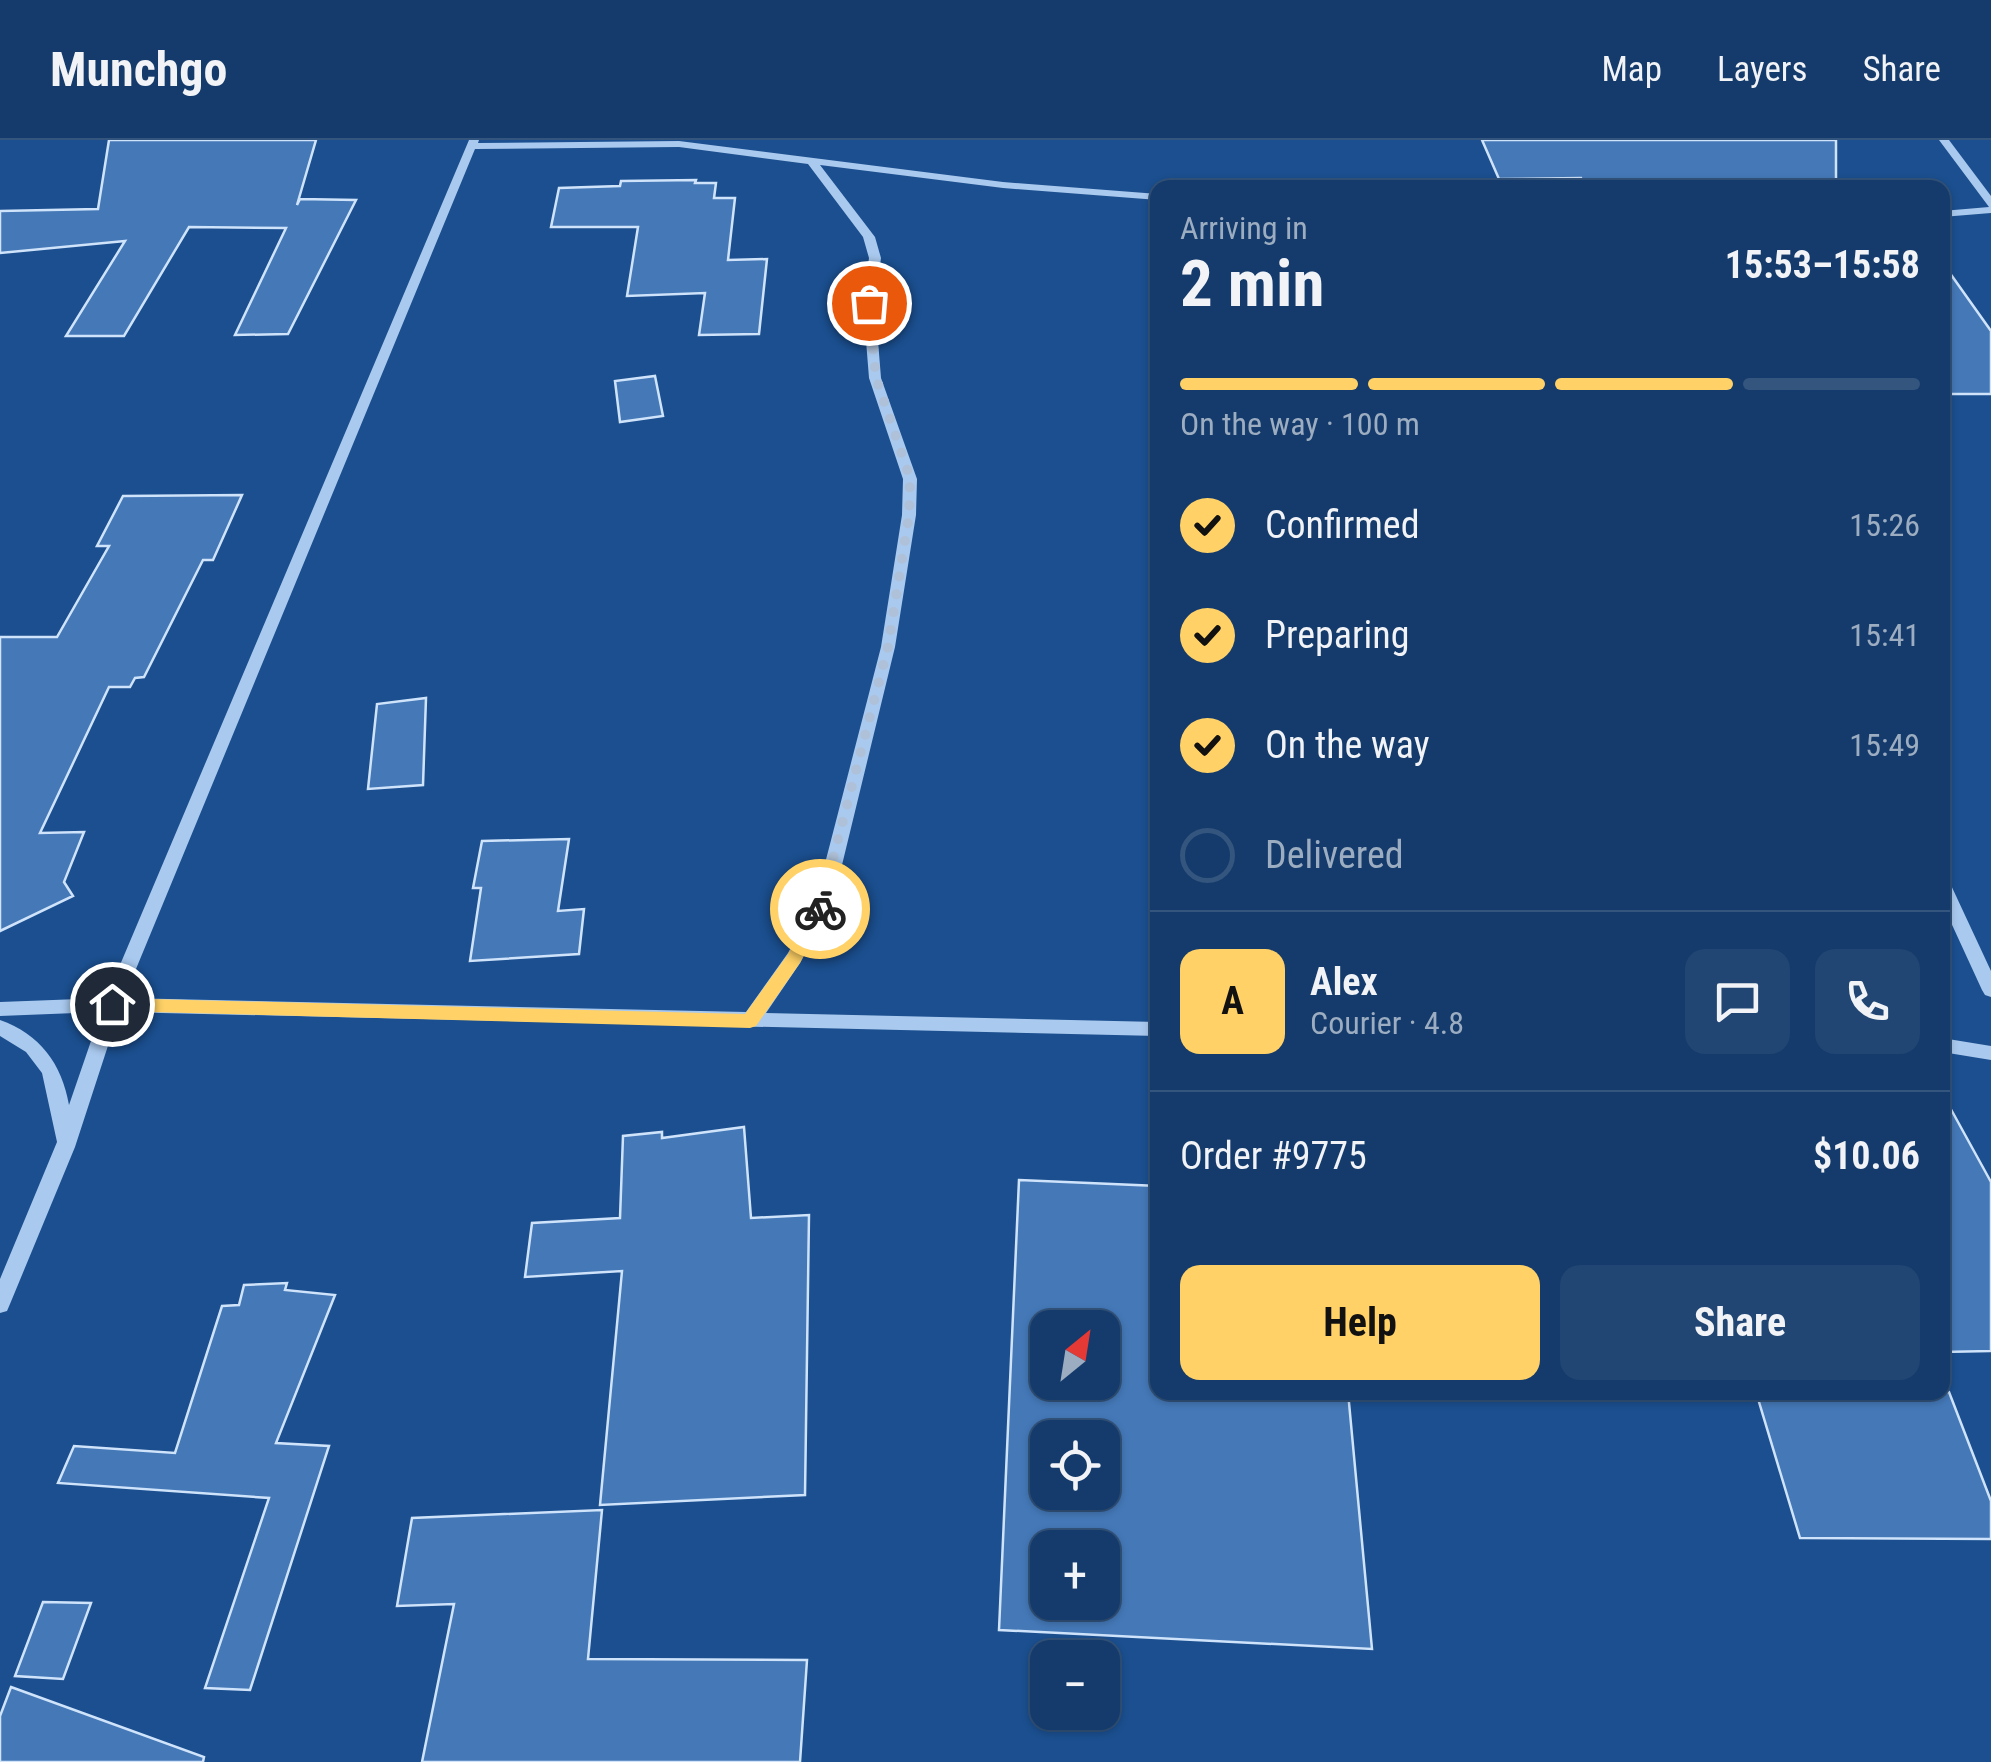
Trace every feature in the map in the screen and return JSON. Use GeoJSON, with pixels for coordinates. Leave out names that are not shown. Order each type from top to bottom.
{"type":"FeatureCollection","features":[{"type":"Feature","properties":{"kind":"street"},"geometry":{"type":"LineString","coordinates":[[1944,140],[1991,207],[1950,213]]}},
{"type":"Feature","properties":{"kind":"street"},"geometry":{"type":"LineString","coordinates":[[0,1304],[64,1147],[112,1004],[473,143],[679,144],[1003,185],[1150,196]]}},
{"type":"Feature","properties":{"kind":"street"},"geometry":{"type":"LineString","coordinates":[[750,1021],[794,958],[824,902],[888,647],[909,515],[910,478],[876,378],[869,303],[875,258],[869,237],[810,159]]}},
{"type":"Feature","properties":{"kind":"street"},"geometry":{"type":"LineString","coordinates":[[1950,900],[1991,990]]}},
{"type":"Feature","properties":{"kind":"street"},"geometry":{"type":"LineString","coordinates":[[0,1008],[112,1004],[1150,1029]]}},
{"type":"Feature","properties":{"kind":"street"},"geometry":{"type":"LineString","coordinates":[[0,1027],[44,1056],[59,1088],[64,1147]]}},
{"type":"Feature","properties":{"kind":"street"},"geometry":{"type":"LineString","coordinates":[[1950,1046],[1991,1052]]}},
{"type":"Feature","properties":{"kind":"building"},"geometry":{"type":"Polygon","coordinates":[[[109,140],[316,140],[297,205],[300,199],[356,200],[288,334],[235,335],[286,228],[189,227],[124,336],[66,336],[125,241],[0,253],[0,211],[98,209],[109,140]]]}},
{"type":"Feature","properties":{"kind":"building"},"geometry":{"type":"Polygon","coordinates":[[[1482,140],[1836,140],[1836,180],[1499,179],[1482,140]]]}},
{"type":"Feature","properties":{"kind":"building"},"geometry":{"type":"Polygon","coordinates":[[[696,180],[695,183],[716,183],[714,198],[735,198],[728,260],[767,259],[759,334],[699,335],[705,293],[627,296],[638,227],[551,227],[559,188],[620,186],[621,181],[696,180]]]}},
{"type":"Feature","properties":{"kind":"building"},"geometry":{"type":"Polygon","coordinates":[[[1950,273],[1991,331],[1991,394],[1950,394],[1950,273]]]}},
{"type":"Feature","properties":{"kind":"building"},"geometry":{"type":"Polygon","coordinates":[[[655,376],[663,416],[620,422],[615,381],[655,376]]]}},
{"type":"Feature","properties":{"kind":"building"},"geometry":{"type":"Polygon","coordinates":[[[242,495],[213,560],[203,560],[144,677],[135,678],[130,687],[109,687],[40,833],[84,832],[64,882],[73,896],[0,931],[0,637],[57,637],[109,546],[97,546],[123,496],[242,495]]]}},
{"type":"Feature","properties":{"kind":"building"},"geometry":{"type":"Polygon","coordinates":[[[426,698],[423,785],[368,789],[377,704],[426,698]]]}},
{"type":"Feature","properties":{"kind":"building"},"geometry":{"type":"Polygon","coordinates":[[[569,839],[558,911],[584,909],[579,954],[470,961],[481,888],[473,888],[482,841],[569,839]]]}},
{"type":"Feature","properties":{"kind":"building"},"geometry":{"type":"Polygon","coordinates":[[[1950,1108],[1991,1182],[1991,1351],[1950,1352],[1950,1108]]]}},
{"type":"Feature","properties":{"kind":"building"},"geometry":{"type":"Polygon","coordinates":[[[744,1127],[751,1218],[809,1215],[805,1495],[600,1505],[622,1271],[525,1277],[532,1223],[620,1218],[623,1136],[662,1132],[662,1138],[744,1127]]]}},
{"type":"Feature","properties":{"kind":"building"},"geometry":{"type":"Polygon","coordinates":[[[1019,1180],[1150,1186],[1150,1400],[1349,1400],[1372,1649],[999,1630],[1019,1180]]]}},
{"type":"Feature","properties":{"kind":"building"},"geometry":{"type":"Polygon","coordinates":[[[287,1283],[285,1290],[335,1295],[276,1443],[329,1446],[250,1690],[205,1688],[269,1498],[58,1483],[74,1446],[175,1453],[222,1306],[239,1305],[244,1285],[287,1283]]]}},
{"type":"Feature","properties":{"kind":"building"},"geometry":{"type":"Polygon","coordinates":[[[1950,1395],[1991,1501],[1991,1539],[1800,1538],[1758,1400],[1950,1400],[1950,1395]]]}},
{"type":"Feature","properties":{"kind":"building"},"geometry":{"type":"Polygon","coordinates":[[[602,1510],[588,1659],[807,1660],[800,1762],[422,1762],[454,1604],[397,1606],[412,1518],[602,1510]]]}},
{"type":"Feature","properties":{"kind":"building"},"geometry":{"type":"Polygon","coordinates":[[[43,1602],[91,1603],[63,1679],[15,1676],[43,1602]]]}},
{"type":"Feature","properties":{"kind":"building"},"geometry":{"type":"Polygon","coordinates":[[[11,1687],[204,1757],[203,1762],[0,1762],[0,1716],[11,1687]]]}},
{"type":"Feature","properties":{"kind":"way so far"},"geometry":{"type":"LineString","coordinates":[[820,909],[888,647],[909,515],[910,478],[876,378],[869,303]]}},
{"type":"Feature","properties":{"kind":"route"},"geometry":{"type":"LineString","coordinates":[[112,1004],[750,1021],[794,958],[820,909]]}}]}
